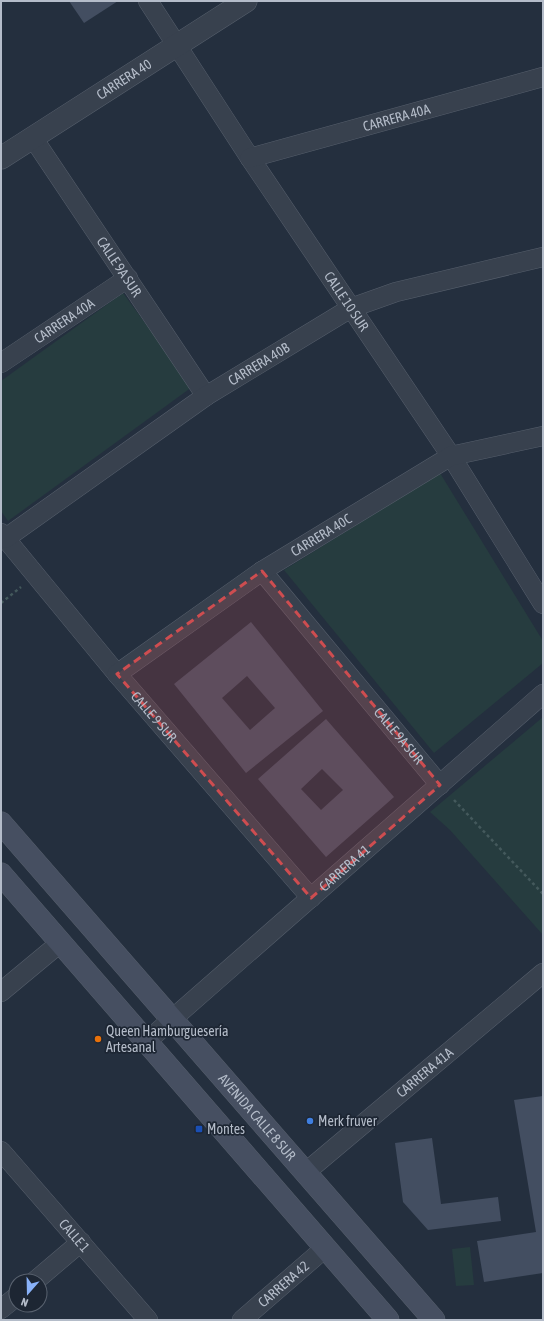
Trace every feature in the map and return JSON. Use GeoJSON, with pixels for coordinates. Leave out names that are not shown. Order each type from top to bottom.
{"type":"FeatureCollection","features":[{"type":"Feature","properties":{"kind":"main road","name":"AVENIDA CALLE 8 SUR"},"geometry":{"type":"LineString","coordinates":[[1,824],[434,1320]]}},
{"type":"Feature","properties":{"kind":"main road"},"geometry":{"type":"LineString","coordinates":[[1,874],[388,1320]]}},
{"type":"Feature","properties":{"kind":"street","name":"CALLE 10 SUR"},"geometry":{"type":"LineString","coordinates":[[148,1],[250,158],[450,456],[543,604]]}},
{"type":"Feature","properties":{"kind":"street","name":"CARRERA 40"},"geometry":{"type":"LineString","coordinates":[[1,158],[246,1]]}},
{"type":"Feature","properties":{"kind":"street","name":"CARRERA 40A"},"geometry":{"type":"LineString","coordinates":[[250,158],[543,77]]}},
{"type":"Feature","properties":{"kind":"street","name":"CALLE 9A SUR"},"geometry":{"type":"LineString","coordinates":[[33,138],[206,396]]}},
{"type":"Feature","properties":{"kind":"street","name":"CARRERA 40B"},"geometry":{"type":"LineString","coordinates":[[3,535],[206,396],[351,308],[396,292],[543,256]]}},
{"type":"Feature","properties":{"kind":"street","name":"CARRERA 40A"},"geometry":{"type":"LineString","coordinates":[[1,363],[128,278]]}},
{"type":"Feature","properties":{"kind":"street","name":"CARRERA 40C"},"geometry":{"type":"LineString","coordinates":[[117,674],[262,571],[450,456],[543,436]]}},
{"type":"Feature","properties":{"kind":"street","name":"CALLE 9 SUR"},"geometry":{"type":"LineString","coordinates":[[3,535],[117,674],[311,898]]}},
{"type":"Feature","properties":{"kind":"street","name":"CALLE 9A SUR"},"geometry":{"type":"LineString","coordinates":[[262,571],[440,785]]}},
{"type":"Feature","properties":{"kind":"street","name":"CARRERA 41"},"geometry":{"type":"LineString","coordinates":[[146,1042],[173,1020],[543,694]]}},
{"type":"Feature","properties":{"kind":"street"},"geometry":{"type":"LineString","coordinates":[[1,992],[60,943]]}},
{"type":"Feature","properties":{"kind":"street","name":"CARRERA 41A"},"geometry":{"type":"LineString","coordinates":[[306,1172],[543,973]]}},
{"type":"Feature","properties":{"kind":"street","name":"CALLE 1"},"geometry":{"type":"LineString","coordinates":[[1,1151],[148,1320]]}},
{"type":"Feature","properties":{"kind":"street"},"geometry":{"type":"LineString","coordinates":[[44,1273],[81,1242]]}},
{"type":"Feature","properties":{"kind":"street","name":"CARRERA 42"},"geometry":{"type":"LineString","coordinates":[[242,1320],[325,1248]]}},
{"type":"Feature","properties":{"kind":"path"},"geometry":{"type":"LineString","coordinates":[[440,785],[543,894]]}},
{"type":"Feature","properties":{"kind":"highlighted area"},"geometry":{"type":"Polygon","coordinates":[[[262,571],[440,785],[311,898],[117,674],[262,571]]]}},
{"type":"Feature","properties":{"kind":"green space"},"geometry":{"type":"Polygon","coordinates":[[[123,293],[192,387],[8,521],[1,511],[1,381],[123,293]]]}},
{"type":"Feature","properties":{"kind":"green space"},"geometry":{"type":"Polygon","coordinates":[[[440,473],[543,641],[543,663],[434,753],[284,570],[440,473]]]}},
{"type":"Feature","properties":{"kind":"green space"},"geometry":{"type":"Polygon","coordinates":[[[543,717],[543,935],[450,830],[430,812],[543,717]]]}},
{"type":"Feature","properties":{"kind":"green space"},"geometry":{"type":"Polygon","coordinates":[[[470,1247],[474,1285],[456,1286],[452,1249],[470,1247]]]}},
{"type":"Feature","properties":{"kind":"building"},"geometry":{"type":"Polygon","coordinates":[[[69,1],[118,1],[84,23],[69,1]]]}},
{"type":"Feature","properties":{"kind":"building"},"geometry":{"type":"Polygon","coordinates":[[[251,622],[323,711],[246,773],[174,684],[251,622]],[[247,676],[222,698],[250,730],[275,708],[247,676]]]}},
{"type":"Feature","properties":{"kind":"building"},"geometry":{"type":"Polygon","coordinates":[[[326,719],[394,797],[326,857],[258,779],[326,719]],[[322,769],[301,789],[321,810],[343,790],[322,769]]]}},
{"type":"Feature","properties":{"kind":"building"},"geometry":{"type":"Polygon","coordinates":[[[543,1096],[543,1273],[484,1282],[477,1241],[536,1232],[514,1100],[543,1096]]]}},
{"type":"Feature","properties":{"kind":"building"},"geometry":{"type":"Polygon","coordinates":[[[432,1138],[441,1204],[498,1197],[501,1221],[428,1230],[403,1202],[395,1143],[432,1138]]]}},
{"type":"Feature","properties":{"kind":"place","name":"Queen Hamburguesería Artesanal"},"geometry":{"type":"Point","coordinates":[98,1039]}},
{"type":"Feature","properties":{"kind":"place","name":"Merk fruver"},"geometry":{"type":"Point","coordinates":[310,1121]}},
{"type":"Feature","properties":{"kind":"place","name":"Montes"},"geometry":{"type":"Point","coordinates":[199,1129]}}]}
